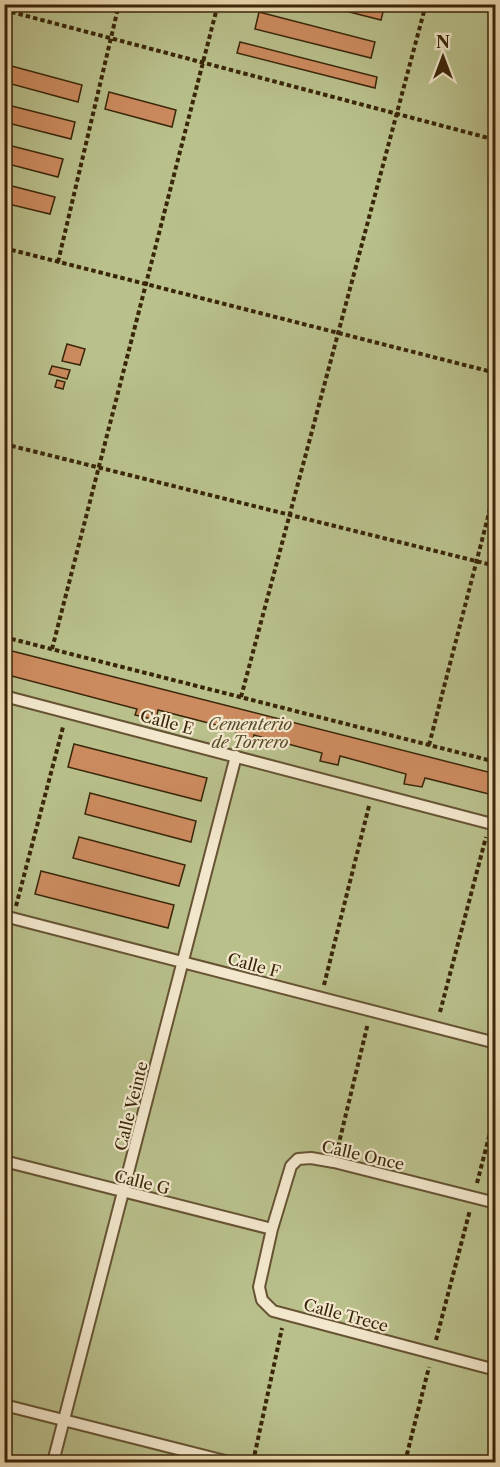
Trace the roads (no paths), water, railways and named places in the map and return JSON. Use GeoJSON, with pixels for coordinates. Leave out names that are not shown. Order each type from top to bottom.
{"type":"FeatureCollection","features":[{"type":"Feature","properties":{"kind":"lane","name":"Calle E"},"geometry":{"type":"LineString","coordinates":[[4,696],[492,824]]}},
{"type":"Feature","properties":{"kind":"lane","name":"Calle Veinte"},"geometry":{"type":"LineString","coordinates":[[53,1462],[236,756]]}},
{"type":"Feature","properties":{"kind":"lane","name":"Calle F"},"geometry":{"type":"LineString","coordinates":[[9,917],[495,1043]]}},
{"type":"Feature","properties":{"kind":"lane","name":"Calle Once"},"geometry":{"type":"LineString","coordinates":[[272,1229],[291,1166],[298,1159],[311,1158],[334,1162],[495,1203]]}},
{"type":"Feature","properties":{"kind":"lane","name":"Calle G"},"geometry":{"type":"LineString","coordinates":[[4,1161],[272,1229]]}},
{"type":"Feature","properties":{"kind":"lane","name":"Calle Trece"},"geometry":{"type":"LineString","coordinates":[[272,1229],[259,1287],[262,1300],[273,1311],[495,1370]]}},
{"type":"Feature","properties":{"kind":"lane"},"geometry":{"type":"LineString","coordinates":[[4,1405],[229,1462]]}},
{"type":"Feature","properties":{"kind":"park label","name":"Cementerio de Torrero"},"geometry":{"type":"Point","coordinates":[250,733]}}]}
